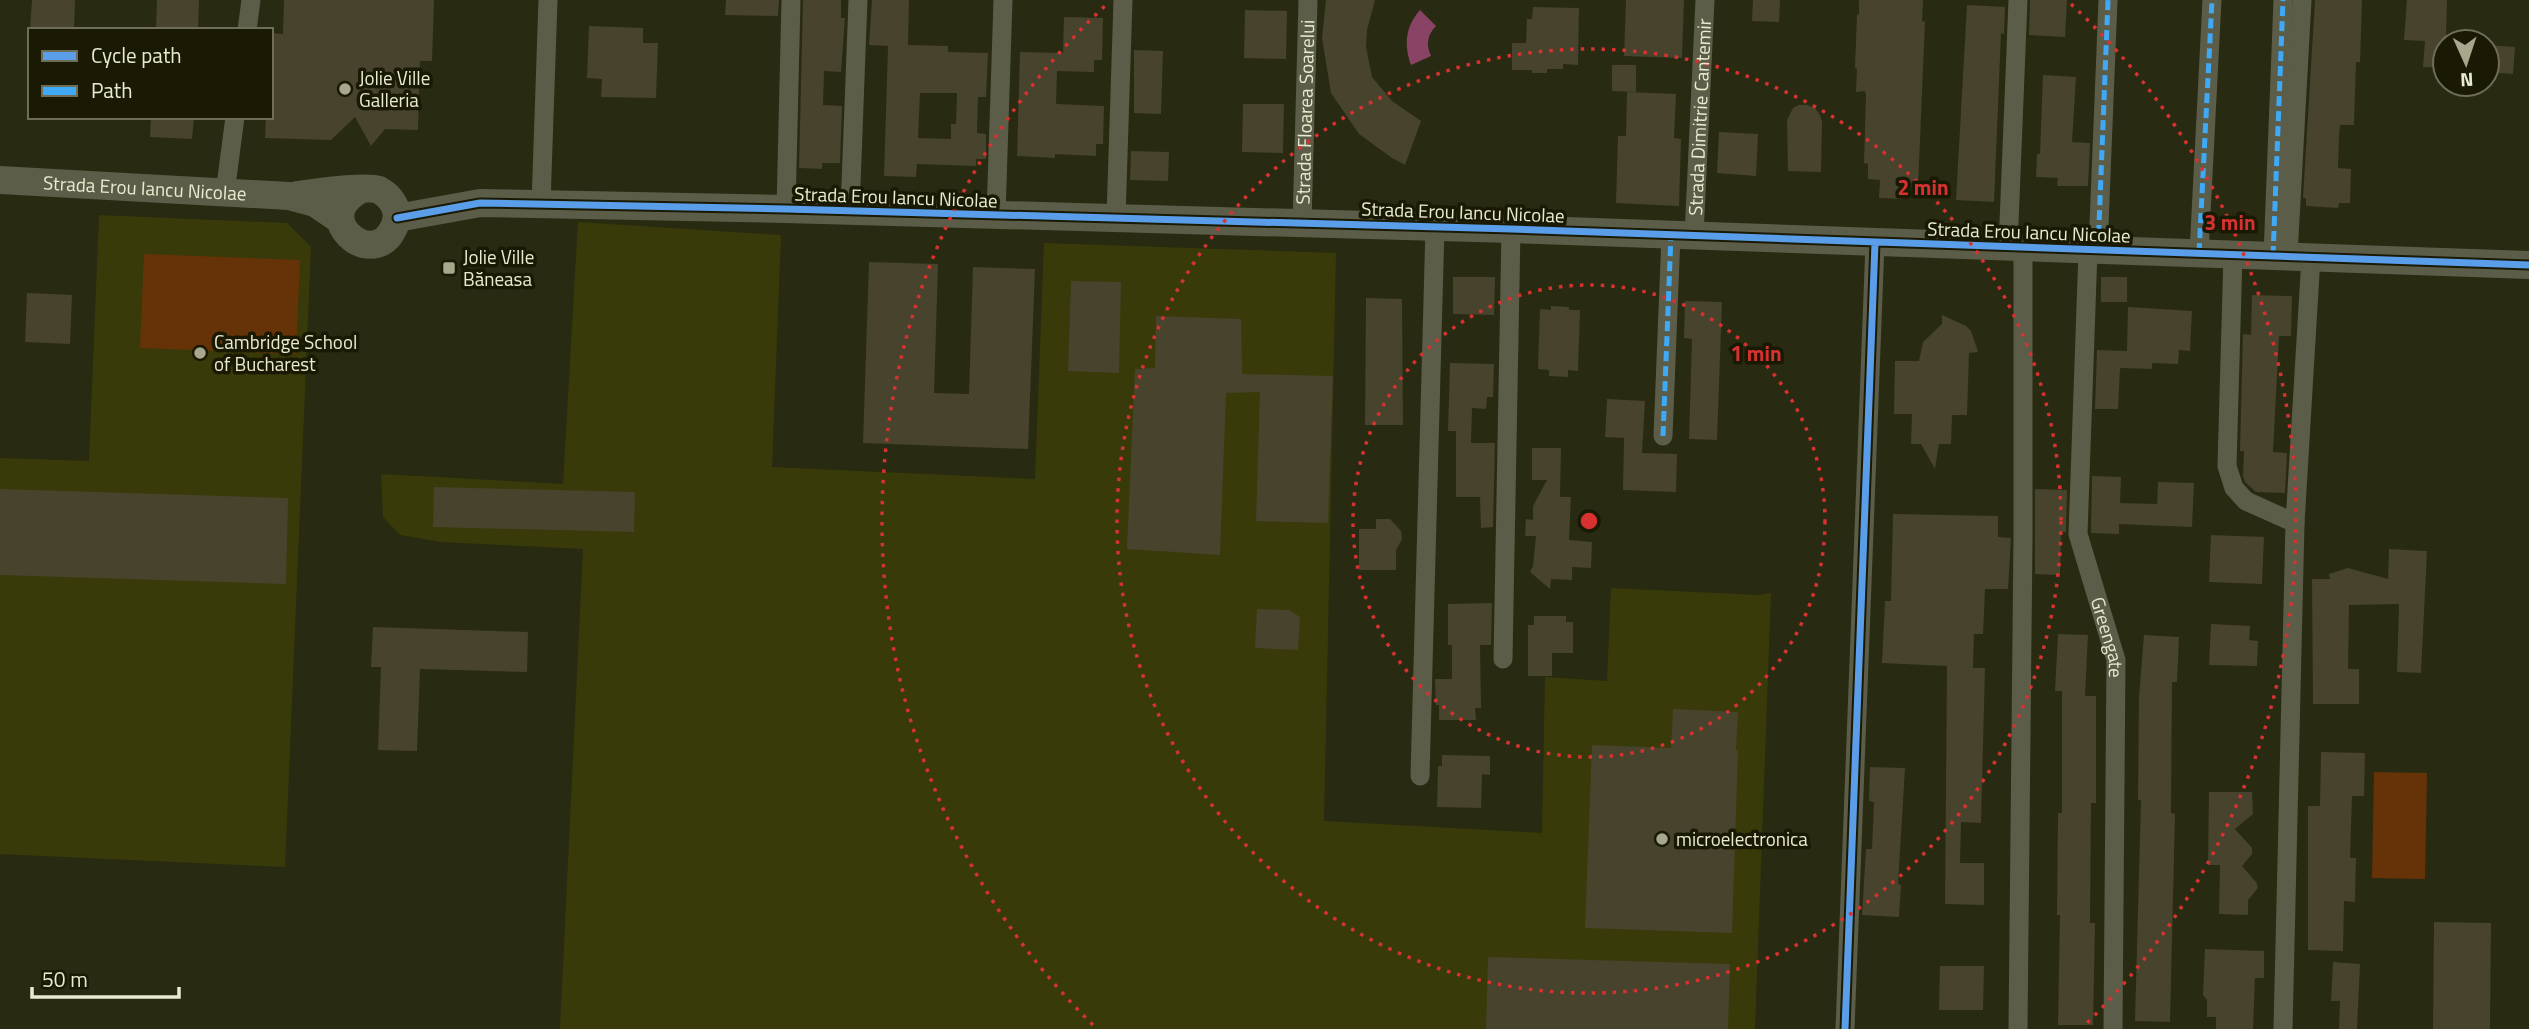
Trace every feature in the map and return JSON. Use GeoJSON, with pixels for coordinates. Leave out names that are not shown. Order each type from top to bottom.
{"type":"FeatureCollection","features":[{"type":"Feature","properties":{"kind":"street"},"geometry":{"type":"LineString","coordinates":[[247,28],[250,0]]}},
{"type":"Feature","properties":{"kind":"street"},"geometry":{"type":"LineString","coordinates":[[541,204],[548,0]]}},
{"type":"Feature","properties":{"kind":"street"},"geometry":{"type":"LineString","coordinates":[[786,209],[791,0]]}},
{"type":"Feature","properties":{"kind":"street"},"geometry":{"type":"LineString","coordinates":[[850,211],[858,0]]}},
{"type":"Feature","properties":{"kind":"street"},"geometry":{"type":"LineString","coordinates":[[996,215],[1003,0]]}},
{"type":"Feature","properties":{"kind":"street"},"geometry":{"type":"LineString","coordinates":[[1116,219],[1123,0]]}},
{"type":"Feature","properties":{"kind":"street","name":"Strada Floarea Soarelui"},"geometry":{"type":"LineString","coordinates":[[1302,223],[1308,0]]}},
{"type":"Feature","properties":{"kind":"street","name":"Strada Dimitrie Cantemir"},"geometry":{"type":"LineString","coordinates":[[1663,436],[1704,0]]}},
{"type":"Feature","properties":{"kind":"street"},"geometry":{"type":"LineString","coordinates":[[2018,0],[2016,248],[2023,537],[2018,1029]]}},
{"type":"Feature","properties":{"kind":"street","name":"Greengate"},"geometry":{"type":"LineString","coordinates":[[2108,0],[2078,534],[2116,660],[2113,1029]]}},
{"type":"Feature","properties":{"kind":"street"},"geometry":{"type":"LineString","coordinates":[[2199,253],[2212,0]]}},
{"type":"Feature","properties":{"kind":"street"},"geometry":{"type":"LineString","coordinates":[[2283,0],[2291,256],[2295,523],[2283,1029]]}},
{"type":"Feature","properties":{"kind":"street"},"geometry":{"type":"LineString","coordinates":[[2291,256],[2302,0]]}},
{"type":"Feature","properties":{"kind":"street"},"geometry":{"type":"LineString","coordinates":[[225,193],[235,119]]}},
{"type":"Feature","properties":{"kind":"street","name":"Strada Erou Iancu Nicolae"},"geometry":{"type":"LineString","coordinates":[[0,180],[381,201],[451,197],[480,203],[1511,229],[2529,265]]}},
{"type":"Feature","properties":{"kind":"street","name":"Strada Erou Iancu Nicolae"},"geometry":{"type":"LineString","coordinates":[[289,196],[315,203],[340,220],[349,237],[366,245],[375,244],[390,235],[381,201]]}},
{"type":"Feature","properties":{"kind":"street"},"geometry":{"type":"LineString","coordinates":[[340,220],[345,202],[381,201]]}},
{"type":"Feature","properties":{"kind":"street"},"geometry":{"type":"LineString","coordinates":[[1420,776],[1435,227]]}},
{"type":"Feature","properties":{"kind":"street"},"geometry":{"type":"LineString","coordinates":[[1503,659],[1511,229]]}},
{"type":"Feature","properties":{"kind":"street"},"geometry":{"type":"LineString","coordinates":[[1845,1029],[1875,243]]}},
{"type":"Feature","properties":{"kind":"street"},"geometry":{"type":"LineString","coordinates":[[2233,254],[2227,466],[2234,488],[2246,501],[2295,523]]}},
{"type":"Feature","properties":{"kind":"shaded area"},"geometry":{"type":"Polygon","coordinates":[[[1420,10],[1436,26],[1428,40],[1431,56],[1411,65],[1407,36],[1411,23],[1420,10]]]}},
{"type":"Feature","properties":{"kind":"shaded area"},"geometry":{"type":"Polygon","coordinates":[[[99,215],[287,223],[311,247],[285,867],[0,854],[0,458],[89,461],[99,215]]]}},
{"type":"Feature","properties":{"kind":"shaded area"},"geometry":{"type":"Polygon","coordinates":[[[578,222],[781,235],[772,467],[1035,479],[1044,243],[1336,253],[1324,821],[1542,833],[1545,677],[1607,681],[1611,588],[1759,595],[1771,593],[1755,1029],[560,1029],[583,549],[441,542],[400,535],[383,517],[381,474],[563,484],[578,222]]]}},
{"type":"Feature","properties":{"kind":"shaded area"},"geometry":{"type":"Polygon","coordinates":[[[144,254],[300,260],[296,354],[140,348],[144,254]]]}},
{"type":"Feature","properties":{"kind":"shaded area"},"geometry":{"type":"Polygon","coordinates":[[[2374,772],[2427,773],[2425,879],[2372,878],[2374,772]]]}},
{"type":"Feature","properties":{"kind":"building"},"geometry":{"type":"Polygon","coordinates":[[[32,0],[75,0],[74,28],[30,28],[32,0]]]}},
{"type":"Feature","properties":{"kind":"building"},"geometry":{"type":"Polygon","coordinates":[[[157,0],[199,0],[198,28],[156,28],[157,0]]]}},
{"type":"Feature","properties":{"kind":"building","name":"Jolie Ville Galleria"},"geometry":{"type":"Polygon","coordinates":[[[284,0],[434,0],[432,61],[420,61],[418,130],[385,129],[371,146],[355,117],[331,140],[265,138],[266,119],[273,119],[273,33],[283,34],[284,0]]]}},
{"type":"Feature","properties":{"kind":"building"},"geometry":{"type":"Polygon","coordinates":[[[726,0],[779,0],[778,16],[725,15],[726,0]]]}},
{"type":"Feature","properties":{"kind":"building"},"geometry":{"type":"Polygon","coordinates":[[[803,0],[841,0],[841,18],[845,18],[841,72],[824,71],[823,105],[842,106],[840,163],[822,163],[822,169],[799,168],[803,0]]]}},
{"type":"Feature","properties":{"kind":"building"},"geometry":{"type":"Polygon","coordinates":[[[872,0],[909,0],[908,45],[948,46],[948,52],[988,53],[986,97],[978,97],[977,133],[986,134],[986,159],[976,159],[976,166],[917,164],[916,177],[884,176],[888,46],[869,45],[872,0]],[[920,93],[918,138],[951,139],[951,124],[956,124],[957,93],[920,93]]]}},
{"type":"Feature","properties":{"kind":"building"},"geometry":{"type":"Polygon","coordinates":[[[1326,0],[1375,0],[1367,30],[1366,47],[1372,77],[1392,101],[1421,121],[1405,165],[1359,134],[1331,93],[1322,38],[1326,0]]]}},
{"type":"Feature","properties":{"kind":"building"},"geometry":{"type":"Polygon","coordinates":[[[1626,0],[1684,0],[1682,58],[1624,56],[1626,0]]]}},
{"type":"Feature","properties":{"kind":"building"},"geometry":{"type":"Polygon","coordinates":[[[1753,0],[1780,0],[1779,22],[1752,21],[1753,0]]]}},
{"type":"Feature","properties":{"kind":"building"},"geometry":{"type":"Polygon","coordinates":[[[1859,0],[1923,0],[1922,21],[1925,22],[1918,187],[1902,186],[1902,199],[1879,198],[1880,180],[1868,179],[1868,164],[1864,163],[1866,95],[1865,91],[1856,92],[1855,68],[1859,0]]]}},
{"type":"Feature","properties":{"kind":"building"},"geometry":{"type":"Polygon","coordinates":[[[2030,0],[2067,0],[2065,37],[2029,35],[2030,0]]]}},
{"type":"Feature","properties":{"kind":"building"},"geometry":{"type":"Polygon","coordinates":[[[2315,0],[2362,0],[2354,125],[2340,125],[2339,136],[2338,168],[2351,169],[2350,203],[2339,203],[2338,208],[2306,206],[2306,198],[2303,198],[2315,0]]]}},
{"type":"Feature","properties":{"kind":"building"},"geometry":{"type":"Polygon","coordinates":[[[2407,0],[2447,0],[2446,28],[2431,28],[2431,67],[2423,67],[2425,41],[2404,40],[2407,0]]]}},
{"type":"Feature","properties":{"kind":"building"},"geometry":{"type":"Polygon","coordinates":[[[1967,5],[2005,7],[2004,34],[2001,33],[1994,202],[1956,200],[1967,5]]]}},
{"type":"Feature","properties":{"kind":"building"},"geometry":{"type":"Polygon","coordinates":[[[1533,7],[1579,8],[1578,65],[1563,64],[1563,69],[1547,69],[1547,73],[1512,70],[1512,43],[1526,43],[1527,19],[1532,19],[1533,7]]]}},
{"type":"Feature","properties":{"kind":"building"},"geometry":{"type":"Polygon","coordinates":[[[1245,10],[1287,11],[1286,59],[1244,58],[1245,10]]]}},
{"type":"Feature","properties":{"kind":"building"},"geometry":{"type":"Polygon","coordinates":[[[1064,17],[1103,18],[1102,60],[1094,60],[1094,72],[1057,71],[1056,104],[1104,106],[1103,144],[1096,144],[1096,156],[1017,156],[1020,52],[1063,53],[1064,17]]]}},
{"type":"Feature","properties":{"kind":"building"},"geometry":{"type":"Polygon","coordinates":[[[589,26],[643,28],[643,43],[658,43],[656,98],[601,97],[602,79],[587,78],[589,26]]]}},
{"type":"Feature","properties":{"kind":"building"},"geometry":{"type":"Polygon","coordinates":[[[2501,46],[2515,47],[2513,74],[2501,73],[2501,46]]]}},
{"type":"Feature","properties":{"kind":"building"},"geometry":{"type":"Polygon","coordinates":[[[1134,50],[1163,51],[1161,114],[1134,113],[1134,50]]]}},
{"type":"Feature","properties":{"kind":"building"},"geometry":{"type":"Polygon","coordinates":[[[1612,65],[1636,65],[1636,92],[1612,91],[1612,65]]]}},
{"type":"Feature","properties":{"kind":"building"},"geometry":{"type":"Polygon","coordinates":[[[2043,75],[2076,77],[2072,142],[2090,143],[2088,186],[2057,186],[2058,178],[2036,177],[2037,154],[2040,154],[2043,75]]]}},
{"type":"Feature","properties":{"kind":"building"},"geometry":{"type":"Polygon","coordinates":[[[1627,92],[1676,94],[1674,138],[1681,139],[1679,206],[1616,203],[1618,136],[1626,136],[1627,92]]]}},
{"type":"Feature","properties":{"kind":"building"},"geometry":{"type":"Polygon","coordinates":[[[1243,104],[1284,104],[1283,153],[1242,152],[1243,104]]]}},
{"type":"Feature","properties":{"kind":"building"},"geometry":{"type":"Polygon","coordinates":[[[1799,105],[1815,108],[1820,115],[1821,172],[1788,171],[1787,120],[1793,108],[1799,105]]]}},
{"type":"Feature","properties":{"kind":"building"},"geometry":{"type":"Polygon","coordinates":[[[151,119],[194,119],[192,139],[150,137],[151,119]]]}},
{"type":"Feature","properties":{"kind":"building"},"geometry":{"type":"Polygon","coordinates":[[[1719,132],[1758,134],[1756,176],[1717,173],[1719,132]]]}},
{"type":"Feature","properties":{"kind":"building"},"geometry":{"type":"Polygon","coordinates":[[[1131,151],[1169,152],[1168,181],[1130,180],[1131,151]]]}},
{"type":"Feature","properties":{"kind":"building"},"geometry":{"type":"Polygon","coordinates":[[[869,262],[938,264],[934,393],[969,394],[973,267],[1035,269],[1028,449],[863,443],[869,262]]]}},
{"type":"Feature","properties":{"kind":"building"},"geometry":{"type":"Polygon","coordinates":[[[1453,277],[1495,277],[1494,315],[1453,314],[1453,277]]]}},
{"type":"Feature","properties":{"kind":"building"},"geometry":{"type":"Polygon","coordinates":[[[2101,277],[2127,277],[2127,302],[2101,302],[2101,277]]]}},
{"type":"Feature","properties":{"kind":"building"},"geometry":{"type":"Polygon","coordinates":[[[1071,281],[1121,282],[1119,373],[1068,371],[1071,281]]]}},
{"type":"Feature","properties":{"kind":"building"},"geometry":{"type":"Polygon","coordinates":[[[27,293],[72,295],[70,344],[25,342],[27,293]]]}},
{"type":"Feature","properties":{"kind":"building"},"geometry":{"type":"Polygon","coordinates":[[[2252,295],[2292,296],[2291,336],[2279,336],[2273,452],[2287,453],[2285,493],[2256,492],[2245,482],[2243,476],[2244,451],[2240,451],[2243,334],[2251,335],[2252,295]]]}},
{"type":"Feature","properties":{"kind":"building"},"geometry":{"type":"Polygon","coordinates":[[[1366,298],[1402,299],[1403,425],[1365,425],[1366,298]]]}},
{"type":"Feature","properties":{"kind":"building"},"geometry":{"type":"Polygon","coordinates":[[[1685,301],[1722,302],[1717,440],[1689,439],[1692,339],[1684,338],[1685,301]]]}},
{"type":"Feature","properties":{"kind":"building"},"geometry":{"type":"Polygon","coordinates":[[[1551,306],[1580,310],[1578,371],[1568,370],[1568,377],[1549,376],[1549,370],[1538,369],[1540,309],[1551,310],[1551,306]]]}},
{"type":"Feature","properties":{"kind":"building"},"geometry":{"type":"Polygon","coordinates":[[[2128,307],[2192,311],[2190,351],[2179,350],[2178,364],[2152,363],[2152,369],[2120,368],[2118,409],[2095,409],[2097,350],[2127,351],[2128,307]]]}},
{"type":"Feature","properties":{"kind":"building"},"geometry":{"type":"Polygon","coordinates":[[[1942,315],[1971,331],[1978,352],[1969,353],[1967,415],[1952,415],[1951,444],[1939,444],[1935,469],[1921,444],[1911,444],[1912,414],[1894,414],[1895,361],[1919,361],[1923,342],[1942,324],[1942,315]]]}},
{"type":"Feature","properties":{"kind":"building"},"geometry":{"type":"Polygon","coordinates":[[[1156,316],[1241,319],[1242,374],[1333,376],[1328,523],[1256,521],[1260,392],[1226,393],[1220,555],[1127,549],[1135,369],[1155,368],[1156,316]]]}},
{"type":"Feature","properties":{"kind":"building"},"geometry":{"type":"Polygon","coordinates":[[[1450,363],[1494,364],[1493,397],[1487,397],[1486,409],[1472,408],[1471,443],[1495,443],[1493,527],[1481,528],[1480,497],[1456,497],[1456,431],[1448,431],[1450,363]]]}},
{"type":"Feature","properties":{"kind":"building"},"geometry":{"type":"Polygon","coordinates":[[[1607,399],[1645,401],[1642,453],[1677,454],[1676,492],[1623,490],[1624,438],[1605,437],[1607,399]]]}},
{"type":"Feature","properties":{"kind":"building"},"geometry":{"type":"Polygon","coordinates":[[[1532,448],[1561,448],[1560,497],[1571,497],[1569,540],[1592,542],[1591,568],[1572,567],[1572,580],[1551,579],[1550,589],[1530,572],[1536,536],[1525,536],[1526,519],[1533,520],[1533,506],[1547,480],[1532,480],[1532,448]]]}},
{"type":"Feature","properties":{"kind":"building"},"geometry":{"type":"Polygon","coordinates":[[[2092,476],[2121,477],[2120,503],[2157,504],[2158,482],[2194,483],[2192,527],[2119,524],[2119,534],[2091,533],[2092,476]]]}},
{"type":"Feature","properties":{"kind":"building"},"geometry":{"type":"Polygon","coordinates":[[[434,487],[635,492],[634,532],[433,527],[434,487]]]}},
{"type":"Feature","properties":{"kind":"building"},"geometry":{"type":"Polygon","coordinates":[[[0,489],[288,498],[286,584],[0,575],[0,489]]]}},
{"type":"Feature","properties":{"kind":"building"},"geometry":{"type":"Polygon","coordinates":[[[2035,489],[2067,490],[2066,532],[2061,532],[2060,575],[2035,574],[2035,489]]]}},
{"type":"Feature","properties":{"kind":"building"},"geometry":{"type":"Polygon","coordinates":[[[1893,514],[1998,516],[1998,537],[2011,538],[2008,589],[1985,589],[1983,634],[1974,634],[1973,668],[1985,668],[1981,823],[1961,822],[1960,863],[1984,863],[1984,905],[1945,904],[1947,666],[1882,663],[1885,601],[1891,601],[1893,514]]]}},
{"type":"Feature","properties":{"kind":"building"},"geometry":{"type":"Polygon","coordinates":[[[1376,519],[1390,519],[1401,531],[1402,539],[1396,550],[1396,570],[1359,570],[1359,529],[1376,529],[1376,519]]]}},
{"type":"Feature","properties":{"kind":"building"},"geometry":{"type":"Polygon","coordinates":[[[2211,535],[2264,537],[2262,584],[2209,582],[2211,535]]]}},
{"type":"Feature","properties":{"kind":"building"},"geometry":{"type":"Polygon","coordinates":[[[2389,549],[2427,551],[2421,673],[2397,672],[2399,604],[2349,605],[2348,669],[2359,669],[2359,704],[2313,704],[2312,579],[2330,579],[2329,574],[2348,568],[2388,579],[2389,549]]]}},
{"type":"Feature","properties":{"kind":"building"},"geometry":{"type":"Polygon","coordinates":[[[1492,603],[1491,645],[1480,645],[1481,708],[1475,708],[1476,720],[1439,720],[1435,679],[1452,679],[1452,645],[1448,645],[1448,604],[1492,603]]]}},
{"type":"Feature","properties":{"kind":"building"},"geometry":{"type":"Polygon","coordinates":[[[1257,609],[1289,610],[1300,617],[1298,650],[1255,648],[1257,609]]]}},
{"type":"Feature","properties":{"kind":"building"},"geometry":{"type":"Polygon","coordinates":[[[1534,616],[1566,616],[1566,622],[1573,622],[1573,653],[1552,653],[1552,676],[1528,676],[1528,625],[1534,625],[1534,616]]]}},
{"type":"Feature","properties":{"kind":"building"},"geometry":{"type":"Polygon","coordinates":[[[2211,624],[2250,626],[2249,640],[2258,641],[2257,666],[2209,665],[2211,624]]]}},
{"type":"Feature","properties":{"kind":"building"},"geometry":{"type":"Polygon","coordinates":[[[373,627],[528,632],[527,672],[420,669],[417,751],[378,750],[381,667],[371,667],[373,627]]]}},
{"type":"Feature","properties":{"kind":"building"},"geometry":{"type":"Polygon","coordinates":[[[2058,634],[2088,635],[2085,696],[2096,696],[2096,803],[2091,803],[2090,923],[2095,923],[2093,1025],[2058,1025],[2058,813],[2062,813],[2062,691],[2055,691],[2058,634]]]}},
{"type":"Feature","properties":{"kind":"building"},"geometry":{"type":"Polygon","coordinates":[[[2144,635],[2179,637],[2177,682],[2172,682],[2171,813],[2175,814],[2170,1022],[2135,1021],[2141,800],[2138,800],[2139,697],[2144,635]]]}},
{"type":"Feature","properties":{"kind":"building","name":"microelectronica"},"geometry":{"type":"Polygon","coordinates":[[[1673,709],[1738,712],[1732,933],[1585,928],[1592,745],[1671,748],[1673,709]]]}},
{"type":"Feature","properties":{"kind":"building"},"geometry":{"type":"Polygon","coordinates":[[[2321,752],[2365,753],[2364,796],[2352,796],[2350,858],[2356,858],[2355,902],[2344,901],[2343,951],[2308,950],[2308,806],[2320,806],[2321,752]]]}},
{"type":"Feature","properties":{"kind":"building"},"geometry":{"type":"Polygon","coordinates":[[[1442,755],[1490,756],[1490,775],[1482,774],[1481,808],[1437,807],[1438,766],[1442,766],[1442,755]]]}},
{"type":"Feature","properties":{"kind":"building"},"geometry":{"type":"Polygon","coordinates":[[[1870,767],[1905,768],[1898,884],[1901,885],[1899,917],[1862,915],[1866,849],[1872,849],[1874,802],[1869,801],[1870,767]]]}},
{"type":"Feature","properties":{"kind":"building"},"geometry":{"type":"Polygon","coordinates":[[[2209,792],[2252,792],[2253,814],[2235,829],[2252,848],[2252,854],[2242,866],[2258,888],[2248,900],[2248,915],[2219,914],[2220,865],[2208,865],[2209,792]]]}},
{"type":"Feature","properties":{"kind":"building"},"geometry":{"type":"Polygon","coordinates":[[[2434,922],[2491,923],[2490,1029],[2433,1029],[2434,922]]]}},
{"type":"Feature","properties":{"kind":"building"},"geometry":{"type":"Polygon","coordinates":[[[2205,949],[2264,951],[2264,978],[2255,978],[2253,1029],[2216,1029],[2216,1017],[2207,1017],[2207,1000],[2203,995],[2205,949]]]}},
{"type":"Feature","properties":{"kind":"building"},"geometry":{"type":"Polygon","coordinates":[[[1488,957],[1730,964],[1728,1029],[1486,1029],[1488,957]]]}},
{"type":"Feature","properties":{"kind":"building"},"geometry":{"type":"Polygon","coordinates":[[[2333,962],[2360,964],[2357,1029],[2339,1029],[2340,1001],[2331,1001],[2333,962]]]}},
{"type":"Feature","properties":{"kind":"building"},"geometry":{"type":"Polygon","coordinates":[[[1940,966],[1984,966],[1983,1010],[1939,1010],[1940,966]]]}},
{"type":"Feature","properties":{"kind":"marked path"},"geometry":{"type":"LineString","coordinates":[[2098,250],[2108,0]]}},
{"type":"Feature","properties":{"kind":"marked path"},"geometry":{"type":"LineString","coordinates":[[2199,253],[2212,0]]}},
{"type":"Feature","properties":{"kind":"marked path"},"geometry":{"type":"LineString","coordinates":[[2273,256],[2283,0]]}},
{"type":"Feature","properties":{"kind":"marked path"},"geometry":{"type":"LineString","coordinates":[[1663,436],[1671,235]]}},
{"type":"Feature","properties":{"kind":"cycle path"},"geometry":{"type":"LineString","coordinates":[[397,218],[480,203],[786,209],[1511,229],[2529,265]]}},
{"type":"Feature","properties":{"kind":"cycle path"},"geometry":{"type":"LineString","coordinates":[[1845,1029],[1875,243]]}},
{"type":"Feature","properties":{"kind":"place","name":"Jolie Ville Galleria"},"geometry":{"type":"Point","coordinates":[345,89]}},
{"type":"Feature","properties":{"kind":"place","name":"Jolie Ville Băneasa"},"geometry":{"type":"Point","coordinates":[449,268]}},
{"type":"Feature","properties":{"kind":"place","name":"Cambridge School of Bucharest"},"geometry":{"type":"Point","coordinates":[200,353]}},
{"type":"Feature","properties":{"kind":"place","name":"microelectronica"},"geometry":{"type":"Point","coordinates":[1662,839]}}]}
